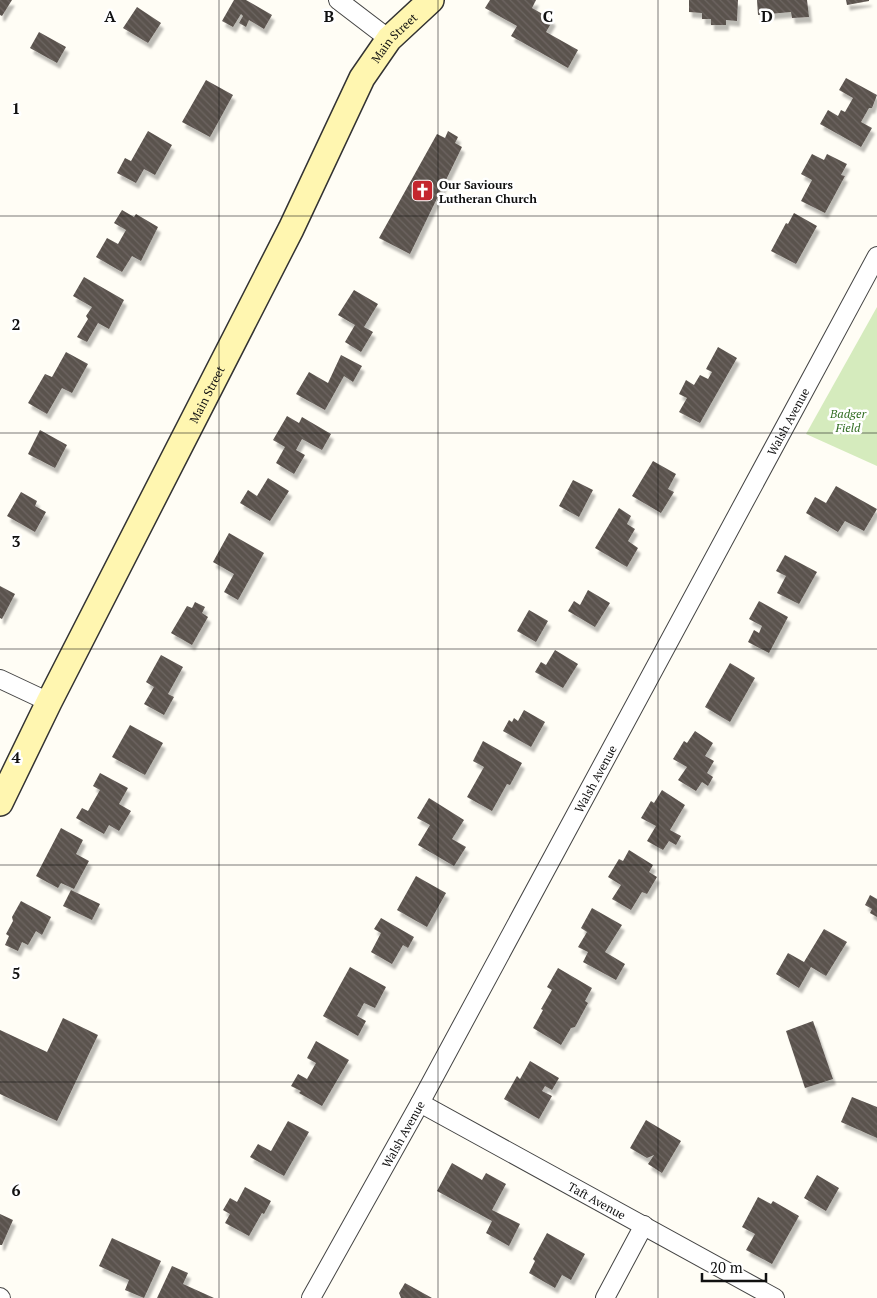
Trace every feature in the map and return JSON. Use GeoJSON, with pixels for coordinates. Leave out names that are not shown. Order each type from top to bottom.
{"type":"FeatureCollection","features":[{"type":"Feature","properties":{"kind":"main road","name":"Main Street"},"geometry":{"type":"LineString","coordinates":[[0,803],[49,702],[286,238],[362,78],[389,39],[431,0]]}},
{"type":"Feature","properties":{"kind":"street"},"geometry":{"type":"LineString","coordinates":[[338,0],[389,39]]}},
{"type":"Feature","properties":{"kind":"street","name":"Walsh Avenue"},"geometry":{"type":"LineString","coordinates":[[311,1298],[420,1103],[877,256]]}},
{"type":"Feature","properties":{"kind":"street"},"geometry":{"type":"LineString","coordinates":[[0,679],[49,702]]}},
{"type":"Feature","properties":{"kind":"street","name":"Taft Avenue"},"geometry":{"type":"LineString","coordinates":[[420,1103],[774,1298]]}},
{"type":"Feature","properties":{"kind":"street"},"geometry":{"type":"LineString","coordinates":[[605,1298],[644,1225]]}},
{"type":"Feature","properties":{"kind":"green space","name":"Badger Field"},"geometry":{"type":"Polygon","coordinates":[[[877,307],[877,466],[806,434],[877,307]]]}},
{"type":"Feature","properties":{"kind":"building"},"geometry":{"type":"Polygon","coordinates":[[[0,0],[12,0],[2,16],[0,15],[0,0]]]}},
{"type":"Feature","properties":{"kind":"building"},"geometry":{"type":"Polygon","coordinates":[[[234,0],[246,0],[272,15],[264,29],[249,20],[246,27],[239,23],[243,16],[241,14],[233,27],[222,21],[234,0]]]}},
{"type":"Feature","properties":{"kind":"building"},"geometry":{"type":"Polygon","coordinates":[[[490,0],[536,0],[532,8],[553,20],[546,32],[578,50],[568,68],[511,36],[517,26],[485,8],[490,0]]]}},
{"type":"Feature","properties":{"kind":"building"},"geometry":{"type":"Polygon","coordinates":[[[689,0],[738,0],[737,21],[726,20],[726,25],[711,25],[711,19],[702,19],[702,13],[689,12],[689,0]]]}},
{"type":"Feature","properties":{"kind":"building"},"geometry":{"type":"Polygon","coordinates":[[[757,0],[807,0],[809,17],[792,18],[791,12],[758,15],[757,0]]]}},
{"type":"Feature","properties":{"kind":"building"},"geometry":{"type":"Polygon","coordinates":[[[846,0],[869,0],[869,1],[847,5],[846,0]]]}},
{"type":"Feature","properties":{"kind":"building"},"geometry":{"type":"Polygon","coordinates":[[[137,7],[161,23],[148,43],[123,28],[137,7]]]}},
{"type":"Feature","properties":{"kind":"building"},"geometry":{"type":"Polygon","coordinates":[[[39,32],[66,47],[57,63],[30,48],[39,32]]]}},
{"type":"Feature","properties":{"kind":"building"},"geometry":{"type":"Polygon","coordinates":[[[846,78],[877,95],[872,108],[869,108],[861,122],[872,128],[861,147],[820,124],[828,110],[838,116],[841,110],[845,112],[853,98],[839,90],[846,78]]]}},
{"type":"Feature","properties":{"kind":"building"},"geometry":{"type":"Polygon","coordinates":[[[206,80],[233,95],[210,137],[182,122],[206,80]]]}},
{"type":"Feature","properties":{"kind":"building"},"geometry":{"type":"Polygon","coordinates":[[[148,131],[172,145],[155,175],[144,169],[136,183],[117,173],[125,158],[131,161],[148,131]]]}},
{"type":"Feature","properties":{"kind":"building","name":"Our Saviours Lutheran Church"},"geometry":{"type":"Polygon","coordinates":[[[448,131],[458,137],[455,143],[462,147],[410,254],[379,238],[437,134],[445,138],[448,131]]]}},
{"type":"Feature","properties":{"kind":"building"},"geometry":{"type":"Polygon","coordinates":[[[812,154],[824,160],[827,154],[847,164],[841,175],[845,176],[825,213],[801,201],[812,180],[801,174],[812,154]]]}},
{"type":"Feature","properties":{"kind":"building"},"geometry":{"type":"Polygon","coordinates":[[[122,210],[134,217],[136,214],[158,227],[141,261],[132,256],[122,272],[96,257],[107,238],[118,244],[126,230],[114,223],[122,210]]]}},
{"type":"Feature","properties":{"kind":"building"},"geometry":{"type":"Polygon","coordinates":[[[794,213],[817,226],[796,264],[771,251],[786,223],[788,224],[794,213]]]}},
{"type":"Feature","properties":{"kind":"building"},"geometry":{"type":"Polygon","coordinates":[[[84,277],[124,300],[109,329],[98,323],[87,342],[77,337],[88,319],[86,316],[92,307],[73,296],[84,277]]]}},
{"type":"Feature","properties":{"kind":"building"},"geometry":{"type":"Polygon","coordinates":[[[354,290],[378,304],[364,327],[373,332],[361,352],[345,342],[355,325],[338,315],[354,290]]]}},
{"type":"Feature","properties":{"kind":"building"},"geometry":{"type":"Polygon","coordinates":[[[718,347],[737,358],[700,423],[679,412],[687,398],[679,394],[686,380],[694,385],[700,375],[708,379],[712,372],[706,369],[718,347]]]}},
{"type":"Feature","properties":{"kind":"building"},"geometry":{"type":"Polygon","coordinates":[[[66,352],[88,364],[72,393],[62,388],[47,414],[28,403],[45,374],[52,377],[66,352]]]}},
{"type":"Feature","properties":{"kind":"building"},"geometry":{"type":"Polygon","coordinates":[[[341,355],[362,366],[353,382],[344,376],[325,410],[296,394],[309,372],[328,383],[341,355]]]}},
{"type":"Feature","properties":{"kind":"building"},"geometry":{"type":"Polygon","coordinates":[[[287,416],[299,423],[302,417],[331,434],[322,450],[302,439],[296,450],[305,455],[294,474],[276,463],[285,447],[273,440],[287,416]]]}},
{"type":"Feature","properties":{"kind":"building"},"geometry":{"type":"Polygon","coordinates":[[[40,430],[67,445],[55,468],[28,454],[40,430]]]}},
{"type":"Feature","properties":{"kind":"building"},"geometry":{"type":"Polygon","coordinates":[[[653,461],[676,474],[668,489],[674,492],[661,513],[632,496],[653,461]]]}},
{"type":"Feature","properties":{"kind":"building"},"geometry":{"type":"Polygon","coordinates":[[[268,478],[289,491],[270,521],[240,503],[248,490],[257,496],[268,478]]]}},
{"type":"Feature","properties":{"kind":"building"},"geometry":{"type":"Polygon","coordinates":[[[573,480],[593,490],[579,517],[559,506],[573,480]]]}},
{"type":"Feature","properties":{"kind":"building"},"geometry":{"type":"Polygon","coordinates":[[[836,486],[877,509],[864,531],[845,521],[838,532],[806,513],[815,497],[826,503],[836,486]]]}},
{"type":"Feature","properties":{"kind":"building"},"geometry":{"type":"Polygon","coordinates":[[[21,492],[37,501],[35,506],[46,512],[35,532],[7,516],[21,492]]]}},
{"type":"Feature","properties":{"kind":"building"},"geometry":{"type":"Polygon","coordinates":[[[619,508],[631,516],[627,524],[635,529],[628,541],[638,548],[627,567],[595,548],[619,508]]]}},
{"type":"Feature","properties":{"kind":"building"},"geometry":{"type":"Polygon","coordinates":[[[229,533],[264,553],[238,600],[224,592],[234,574],[213,562],[229,533]]]}},
{"type":"Feature","properties":{"kind":"building"},"geometry":{"type":"Polygon","coordinates":[[[785,555],[817,572],[799,604],[777,593],[786,576],[776,571],[785,555]]]}},
{"type":"Feature","properties":{"kind":"building"},"geometry":{"type":"Polygon","coordinates":[[[0,586],[15,594],[2,619],[0,618],[0,586]]]}},
{"type":"Feature","properties":{"kind":"building"},"geometry":{"type":"Polygon","coordinates":[[[588,590],[610,603],[595,627],[568,611],[574,601],[580,605],[588,590]]]}},
{"type":"Feature","properties":{"kind":"building"},"geometry":{"type":"Polygon","coordinates":[[[759,601],[788,617],[769,653],[748,642],[754,630],[759,633],[762,626],[749,619],[759,601]]]}},
{"type":"Feature","properties":{"kind":"building"},"geometry":{"type":"Polygon","coordinates":[[[195,602],[205,607],[202,613],[208,617],[192,645],[171,633],[187,606],[192,608],[195,602]]]}},
{"type":"Feature","properties":{"kind":"building"},"geometry":{"type":"Polygon","coordinates":[[[529,610],[548,621],[536,642],[517,631],[529,610]]]}},
{"type":"Feature","properties":{"kind":"building"},"geometry":{"type":"Polygon","coordinates":[[[555,650],[578,664],[563,688],[535,672],[541,662],[546,665],[555,650]]]}},
{"type":"Feature","properties":{"kind":"building"},"geometry":{"type":"Polygon","coordinates":[[[161,655],[183,667],[168,694],[174,697],[164,715],[144,704],[154,687],[146,682],[161,655]]]}},
{"type":"Feature","properties":{"kind":"building"},"geometry":{"type":"Polygon","coordinates":[[[730,663],[755,678],[730,722],[705,707],[730,663]]]}},
{"type":"Feature","properties":{"kind":"building"},"geometry":{"type":"Polygon","coordinates":[[[524,710],[545,722],[531,747],[503,731],[509,720],[512,722],[514,718],[518,721],[524,710]]]}},
{"type":"Feature","properties":{"kind":"building"},"geometry":{"type":"Polygon","coordinates":[[[130,725],[163,743],[145,775],[112,757],[130,725]]]}},
{"type":"Feature","properties":{"kind":"building"},"geometry":{"type":"Polygon","coordinates":[[[695,731],[713,743],[705,756],[714,761],[707,773],[713,777],[708,786],[702,782],[696,791],[678,780],[687,767],[673,759],[684,741],[687,743],[695,731]]]}},
{"type":"Feature","properties":{"kind":"building"},"geometry":{"type":"Polygon","coordinates":[[[483,741],[522,763],[510,785],[507,784],[492,811],[467,797],[484,767],[473,761],[483,741]]]}},
{"type":"Feature","properties":{"kind":"building"},"geometry":{"type":"Polygon","coordinates":[[[100,773],[128,788],[119,804],[131,811],[119,831],[109,825],[104,834],[76,818],[82,808],[88,811],[100,790],[93,786],[100,773]]]}},
{"type":"Feature","properties":{"kind":"building"},"geometry":{"type":"Polygon","coordinates":[[[662,790],[685,805],[670,830],[681,836],[676,845],[669,841],[663,850],[647,841],[656,826],[641,818],[651,801],[654,803],[662,790]]]}},
{"type":"Feature","properties":{"kind":"building"},"geometry":{"type":"Polygon","coordinates":[[[429,798],[464,820],[452,839],[466,847],[454,866],[418,845],[430,825],[417,818],[429,798]]]}},
{"type":"Feature","properties":{"kind":"building"},"geometry":{"type":"Polygon","coordinates":[[[61,828],[83,840],[76,854],[89,861],[74,889],[61,883],[58,888],[36,876],[61,828]]]}},
{"type":"Feature","properties":{"kind":"building"},"geometry":{"type":"Polygon","coordinates":[[[629,850],[653,865],[649,872],[657,877],[647,894],[642,892],[631,910],[612,899],[621,885],[608,877],[619,859],[623,861],[629,850]]]}},
{"type":"Feature","properties":{"kind":"building"},"geometry":{"type":"Polygon","coordinates":[[[416,876],[446,893],[427,927],[397,910],[416,876]]]}},
{"type":"Feature","properties":{"kind":"building"},"geometry":{"type":"Polygon","coordinates":[[[71,890],[100,904],[92,920],[63,906],[71,890]]]}},
{"type":"Feature","properties":{"kind":"building"},"geometry":{"type":"Polygon","coordinates":[[[870,895],[877,899],[877,917],[870,913],[872,909],[865,905],[870,895]]]}},
{"type":"Feature","properties":{"kind":"building"},"geometry":{"type":"Polygon","coordinates":[[[21,901],[51,917],[42,935],[36,931],[28,945],[22,942],[18,951],[5,945],[9,936],[6,934],[13,921],[12,917],[21,901]]]}},
{"type":"Feature","properties":{"kind":"building"},"geometry":{"type":"Polygon","coordinates":[[[592,908],[622,925],[605,952],[625,964],[616,980],[583,962],[588,952],[578,947],[587,932],[581,928],[592,908]]]}},
{"type":"Feature","properties":{"kind":"building"},"geometry":{"type":"Polygon","coordinates":[[[381,918],[414,937],[408,948],[403,945],[392,964],[371,952],[381,933],[374,929],[381,918]]]}},
{"type":"Feature","properties":{"kind":"building"},"geometry":{"type":"Polygon","coordinates":[[[824,929],[847,942],[826,976],[811,967],[799,988],[776,974],[788,953],[804,962],[824,929]]]}},
{"type":"Feature","properties":{"kind":"building"},"geometry":{"type":"Polygon","coordinates":[[[350,967],[386,987],[375,1008],[364,1003],[357,1016],[366,1021],[358,1036],[323,1016],[350,967]]]}},
{"type":"Feature","properties":{"kind":"building"},"geometry":{"type":"Polygon","coordinates":[[[558,968],[592,988],[585,1001],[588,1003],[575,1027],[571,1028],[561,1045],[533,1028],[552,990],[547,987],[558,968]]]}},
{"type":"Feature","properties":{"kind":"building"},"geometry":{"type":"Polygon","coordinates":[[[63,1018],[98,1035],[57,1121],[0,1094],[0,1030],[47,1052],[63,1018]]]}},
{"type":"Feature","properties":{"kind":"building"},"geometry":{"type":"Polygon","coordinates":[[[813,1021],[833,1079],[805,1088],[786,1031],[813,1021]]]}},
{"type":"Feature","properties":{"kind":"building"},"geometry":{"type":"Polygon","coordinates":[[[316,1041],[349,1060],[322,1106],[299,1093],[301,1091],[291,1086],[298,1074],[307,1079],[316,1063],[307,1058],[316,1041]]]}},
{"type":"Feature","properties":{"kind":"building"},"geometry":{"type":"Polygon","coordinates":[[[530,1061],[559,1078],[552,1090],[545,1086],[542,1091],[552,1096],[539,1119],[504,1099],[517,1076],[520,1079],[530,1061]]]}},
{"type":"Feature","properties":{"kind":"building"},"geometry":{"type":"Polygon","coordinates":[[[852,1097],[877,1107],[877,1138],[841,1122],[852,1097]]]}},
{"type":"Feature","properties":{"kind":"building"},"geometry":{"type":"Polygon","coordinates":[[[646,1120],[681,1141],[662,1173],[648,1164],[654,1155],[647,1158],[630,1148],[646,1120]]]}},
{"type":"Feature","properties":{"kind":"building"},"geometry":{"type":"Polygon","coordinates":[[[288,1121],[309,1132],[284,1176],[250,1157],[258,1144],[271,1151],[288,1121]]]}},
{"type":"Feature","properties":{"kind":"building"},"geometry":{"type":"Polygon","coordinates":[[[452,1163],[482,1180],[486,1173],[506,1184],[492,1210],[520,1224],[509,1246],[486,1233],[492,1221],[437,1191],[452,1163]]]}},
{"type":"Feature","properties":{"kind":"building"},"geometry":{"type":"Polygon","coordinates":[[[817,1175],[839,1188],[826,1211],[804,1198],[817,1175]]]}},
{"type":"Feature","properties":{"kind":"building"},"geometry":{"type":"Polygon","coordinates":[[[245,1187],[271,1201],[249,1236],[225,1223],[230,1214],[223,1210],[230,1198],[237,1202],[245,1187]]]}},
{"type":"Feature","properties":{"kind":"building"},"geometry":{"type":"Polygon","coordinates":[[[758,1197],[771,1204],[773,1201],[799,1216],[772,1264],[746,1250],[755,1234],[742,1227],[758,1197]]]}},
{"type":"Feature","properties":{"kind":"building"},"geometry":{"type":"Polygon","coordinates":[[[0,1214],[13,1220],[2,1245],[0,1245],[0,1214]]]}},
{"type":"Feature","properties":{"kind":"building"},"geometry":{"type":"Polygon","coordinates":[[[547,1233],[585,1254],[571,1280],[562,1275],[555,1288],[529,1273],[535,1261],[533,1259],[547,1233]]]}},
{"type":"Feature","properties":{"kind":"building"},"geometry":{"type":"Polygon","coordinates":[[[112,1238],[161,1261],[144,1298],[125,1290],[129,1280],[99,1266],[112,1238]]]}},
{"type":"Feature","properties":{"kind":"building"},"geometry":{"type":"Polygon","coordinates":[[[172,1266],[188,1273],[183,1284],[214,1298],[157,1298],[172,1266]]]}},
{"type":"Feature","properties":{"kind":"building"},"geometry":{"type":"Polygon","coordinates":[[[405,1283],[432,1298],[401,1298],[399,1293],[405,1283]]]}},
{"type":"Feature","properties":{"kind":"place","name":"Our Saviours Lutheran Church"},"geometry":{"type":"Point","coordinates":[423,191]}}]}
